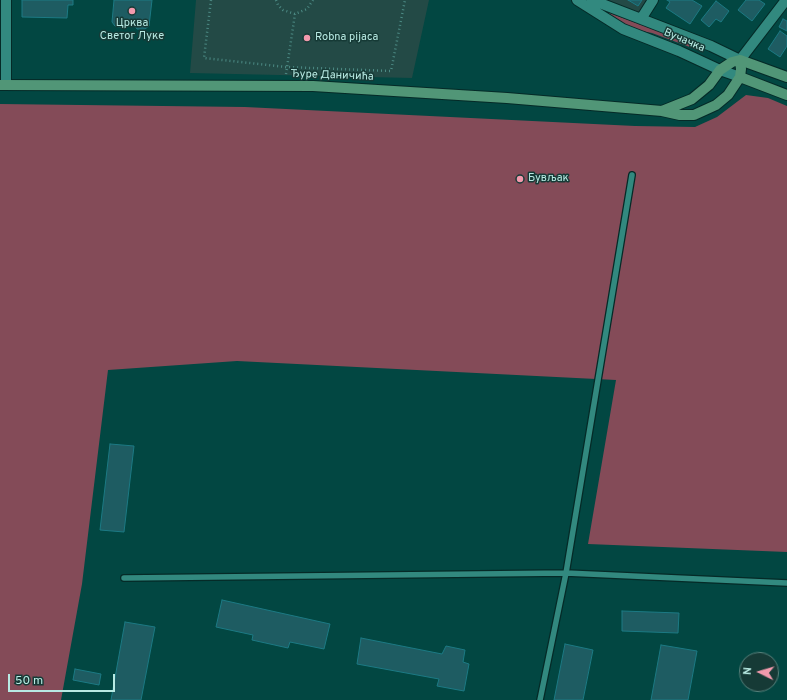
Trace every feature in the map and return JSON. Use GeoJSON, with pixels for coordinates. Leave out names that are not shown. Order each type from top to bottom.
{"type":"FeatureCollection","features":[{"type":"Feature","properties":{"kind":"street"},"geometry":{"type":"LineString","coordinates":[[3,85],[6,0]]}},
{"type":"Feature","properties":{"kind":"street","name":"Вучачка"},"geometry":{"type":"LineString","coordinates":[[577,0],[623,28],[720,70],[787,95]]}},
{"type":"Feature","properties":{"kind":"street","name":"Вучачка"},"geometry":{"type":"LineString","coordinates":[[592,0],[711,46],[740,60],[787,77]]}},
{"type":"Feature","properties":{"kind":"street"},"geometry":{"type":"LineString","coordinates":[[641,19],[653,0]]}},
{"type":"Feature","properties":{"kind":"street"},"geometry":{"type":"LineString","coordinates":[[740,77],[740,60],[786,0]]}},
{"type":"Feature","properties":{"kind":"street"},"geometry":{"type":"LineString","coordinates":[[720,70],[732,62],[740,60]]}},
{"type":"Feature","properties":{"kind":"street","name":"Ђуре Даничића"},"geometry":{"type":"LineString","coordinates":[[662,111],[692,99],[709,84],[720,70]]}},
{"type":"Feature","properties":{"kind":"street","name":"Ђуре Даничића"},"geometry":{"type":"LineString","coordinates":[[3,85],[313,86],[507,98],[662,111],[680,115],[694,115],[716,105],[728,95],[740,77]]}},
{"type":"Feature","properties":{"kind":"lane"},"geometry":{"type":"LineString","coordinates":[[540,700],[566,573],[632,175]]}},
{"type":"Feature","properties":{"kind":"lane"},"geometry":{"type":"LineString","coordinates":[[124,578],[566,573],[787,583]]}},
{"type":"Feature","properties":{"kind":"path"},"geometry":{"type":"LineString","coordinates":[[211,0],[204,58],[286,67],[391,71],[405,0],[401,0]]}},
{"type":"Feature","properties":{"kind":"path"},"geometry":{"type":"LineString","coordinates":[[276,0],[278,5],[283,10],[295,14],[307,9],[313,0]]}},
{"type":"Feature","properties":{"kind":"path"},"geometry":{"type":"LineString","coordinates":[[286,67],[295,14]]}},
{"type":"Feature","properties":{"kind":"shaded area","name":"Robna pijaca"},"geometry":{"type":"Polygon","coordinates":[[[196,0],[429,0],[412,78],[190,73],[196,0]]]}},
{"type":"Feature","properties":{"kind":"shaded area"},"geometry":{"type":"Polygon","coordinates":[[[603,0],[652,0],[643,16],[603,0]]]}},
{"type":"Feature","properties":{"kind":"shaded area"},"geometry":{"type":"Polygon","coordinates":[[[604,11],[696,45],[695,49],[606,17],[604,11]]]}},
{"type":"Feature","properties":{"kind":"shaded area"},"geometry":{"type":"Polygon","coordinates":[[[746,95],[768,98],[787,106],[787,552],[588,544],[616,380],[237,361],[108,370],[82,584],[61,700],[0,700],[0,104],[245,107],[635,126],[695,127],[717,117],[746,95]]]}},
{"type":"Feature","properties":{"kind":"building"},"geometry":{"type":"Polygon","coordinates":[[[22,0],[73,0],[73,5],[68,5],[67,18],[22,17],[22,0]]]}},
{"type":"Feature","properties":{"kind":"building","name":"Црква Светог Луке"},"geometry":{"type":"Polygon","coordinates":[[[114,0],[152,0],[149,26],[145,29],[137,29],[135,22],[127,21],[126,26],[124,27],[115,26],[112,22],[114,0]]]}},
{"type":"Feature","properties":{"kind":"building"},"geometry":{"type":"Polygon","coordinates":[[[628,0],[642,0],[638,6],[628,0]]]}},
{"type":"Feature","properties":{"kind":"building"},"geometry":{"type":"Polygon","coordinates":[[[667,0],[692,0],[702,6],[690,24],[666,8],[670,2],[667,0]]]}},
{"type":"Feature","properties":{"kind":"building"},"geometry":{"type":"Polygon","coordinates":[[[746,0],[759,0],[765,4],[752,21],[738,10],[746,0]]]}},
{"type":"Feature","properties":{"kind":"building"},"geometry":{"type":"Polygon","coordinates":[[[716,1],[729,11],[721,22],[716,19],[709,27],[701,20],[716,1]]]}},
{"type":"Feature","properties":{"kind":"building"},"geometry":{"type":"Polygon","coordinates":[[[783,19],[787,21],[787,31],[779,27],[783,19]]]}},
{"type":"Feature","properties":{"kind":"building"},"geometry":{"type":"Polygon","coordinates":[[[780,31],[787,36],[787,46],[780,57],[768,49],[780,31]]]}},
{"type":"Feature","properties":{"kind":"building"},"geometry":{"type":"Polygon","coordinates":[[[110,444],[134,446],[124,532],[100,530],[110,444]]]}},
{"type":"Feature","properties":{"kind":"building"},"geometry":{"type":"Polygon","coordinates":[[[222,600],[330,624],[324,649],[290,642],[288,648],[252,640],[253,635],[216,627],[222,600]]]}},
{"type":"Feature","properties":{"kind":"building"},"geometry":{"type":"Polygon","coordinates":[[[622,611],[679,613],[678,633],[622,631],[622,611]]]}},
{"type":"Feature","properties":{"kind":"building"},"geometry":{"type":"Polygon","coordinates":[[[125,622],[155,627],[141,700],[111,700],[125,622]]]}},
{"type":"Feature","properties":{"kind":"building"},"geometry":{"type":"Polygon","coordinates":[[[361,638],[442,654],[446,646],[465,650],[463,662],[469,664],[464,691],[437,686],[439,679],[357,664],[361,638]]]}},
{"type":"Feature","properties":{"kind":"building"},"geometry":{"type":"Polygon","coordinates":[[[565,644],[593,650],[583,700],[554,700],[565,644]]]}},
{"type":"Feature","properties":{"kind":"building"},"geometry":{"type":"Polygon","coordinates":[[[661,645],[697,651],[688,700],[651,700],[661,645]]]}},
{"type":"Feature","properties":{"kind":"building"},"geometry":{"type":"Polygon","coordinates":[[[75,669],[101,674],[99,685],[73,680],[75,669]]]}},
{"type":"Feature","properties":{"kind":"place","name":"Црква Светог Луке"},"geometry":{"type":"Point","coordinates":[132,11]}},
{"type":"Feature","properties":{"kind":"place","name":"Robna pijaca"},"geometry":{"type":"Point","coordinates":[307,38]}},
{"type":"Feature","properties":{"kind":"place","name":"Бувљак"},"geometry":{"type":"Point","coordinates":[520,179]}}]}
